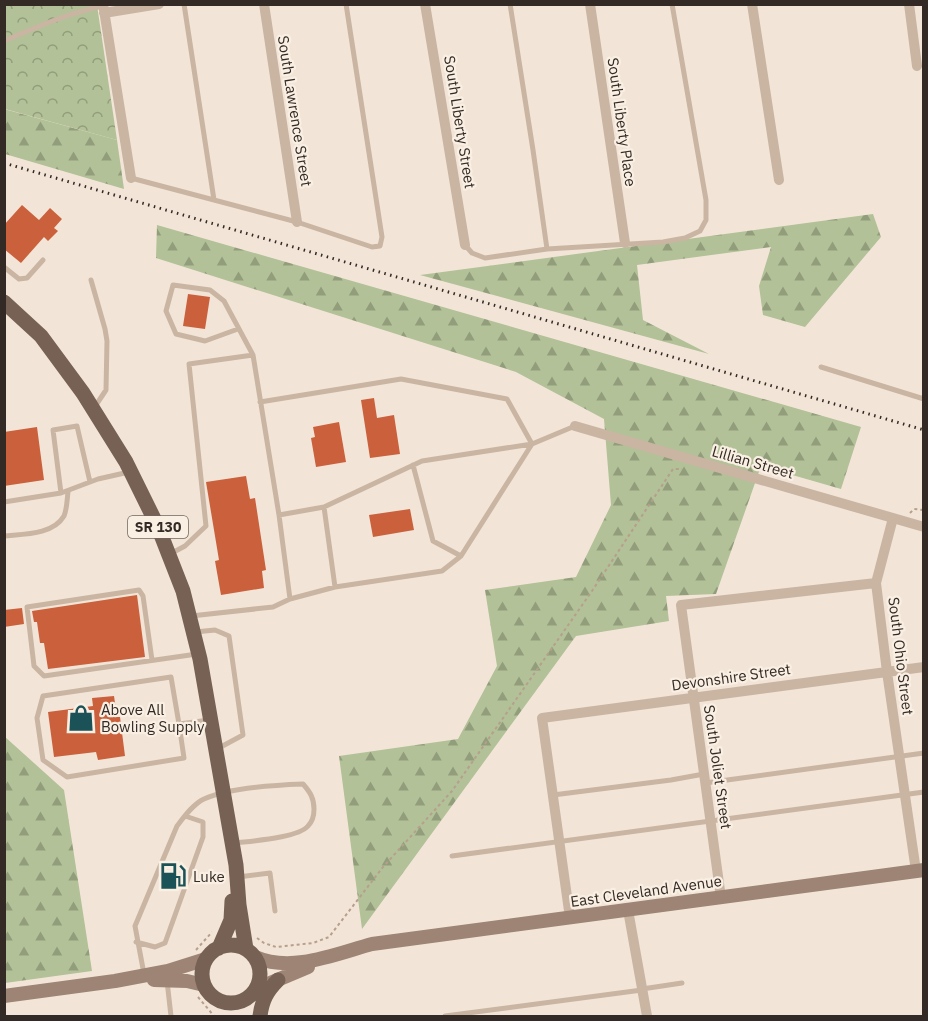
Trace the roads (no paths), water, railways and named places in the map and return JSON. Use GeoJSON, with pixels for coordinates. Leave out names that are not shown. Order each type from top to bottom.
{"type":"FeatureCollection","features":[{"type":"Feature","properties":{"kind":"main road","name":"SR 130"},"geometry":{"type":"LineString","coordinates":[[7,308],[41,336],[93,410],[131,472],[158,526],[183,591],[199,654],[231,844]]}},
{"type":"Feature","properties":{"kind":"main road"},"geometry":{"type":"LineString","coordinates":[[231,844],[239,905],[261,972],[253,992],[249,1017]]}},
{"type":"Feature","properties":{"kind":"main road"},"geometry":{"type":"LineString","coordinates":[[219,948],[231,920],[233,896],[231,844]]}},
{"type":"Feature","properties":{"kind":"main road","name":"East Cleveland Avenue"},"geometry":{"type":"LineString","coordinates":[[252,947],[267,962],[290,964],[372,944],[920,870]]}},
{"type":"Feature","properties":{"kind":"main road","name":"East Cleveland Avenue"},"geometry":{"type":"LineString","coordinates":[[253,992],[296,971],[372,944]]}},
{"type":"Feature","properties":{"kind":"main road"},"geometry":{"type":"LineString","coordinates":[[4,996],[116,981],[168,971],[219,948],[237,945],[252,947]]}},
{"type":"Feature","properties":{"kind":"main road"},"geometry":{"type":"LineString","coordinates":[[200,955],[201,991]]}},
{"type":"Feature","properties":{"kind":"main road"},"geometry":{"type":"LineString","coordinates":[[116,981],[166,980],[210,993],[217,999],[228,1017]]}},
{"type":"Feature","properties":{"kind":"main road"},"geometry":{"type":"LineString","coordinates":[[260,1017],[262,1002],[267,991],[278,980]]}},
{"type":"Feature","properties":{"kind":"main road"},"geometry":{"type":"LineString","coordinates":[[217,999],[234,1003],[253,992]]}},
{"type":"Feature","properties":{"kind":"street"},"geometry":{"type":"LineString","coordinates":[[131,178],[103,8],[159,4]]}},
{"type":"Feature","properties":{"kind":"street","name":"South Lawrence Street"},"geometry":{"type":"LineString","coordinates":[[264,4],[297,222]]}},
{"type":"Feature","properties":{"kind":"street","name":"South Liberty Street"},"geometry":{"type":"LineString","coordinates":[[425,4],[465,245]]}},
{"type":"Feature","properties":{"kind":"street","name":"South Liberty Place"},"geometry":{"type":"LineString","coordinates":[[590,4],[625,243]]}},
{"type":"Feature","properties":{"kind":"street"},"geometry":{"type":"LineString","coordinates":[[752,4],[779,180]]}},
{"type":"Feature","properties":{"kind":"street"},"geometry":{"type":"LineString","coordinates":[[909,4],[917,66]]}},
{"type":"Feature","properties":{"kind":"street","name":"Lillian Street"},"geometry":{"type":"LineString","coordinates":[[575,426],[924,526]]}},
{"type":"Feature","properties":{"kind":"street","name":"South Ohio Street"},"geometry":{"type":"LineString","coordinates":[[893,518],[876,583],[886,672],[905,795],[920,870]]}},
{"type":"Feature","properties":{"kind":"street","name":"South Joliet Street"},"geometry":{"type":"LineString","coordinates":[[721,898],[681,605],[876,583]]}},
{"type":"Feature","properties":{"kind":"street","name":"Devonshire Street"},"geometry":{"type":"LineString","coordinates":[[553,795],[542,718],[924,667]]}},
{"type":"Feature","properties":{"kind":"street"},"geometry":{"type":"LineString","coordinates":[[553,795],[570,918]]}},
{"type":"Feature","properties":{"kind":"street"},"geometry":{"type":"LineString","coordinates":[[628,910],[647,1017]]}},
{"type":"Feature","properties":{"kind":"lane"},"geometry":{"type":"LineString","coordinates":[[184,4],[214,200]]}},
{"type":"Feature","properties":{"kind":"lane"},"geometry":{"type":"LineString","coordinates":[[131,178],[297,222],[372,247],[380,246],[382,237],[346,4]]}},
{"type":"Feature","properties":{"kind":"lane"},"geometry":{"type":"LineString","coordinates":[[510,4],[547,249]]}},
{"type":"Feature","properties":{"kind":"lane"},"geometry":{"type":"LineString","coordinates":[[465,245],[472,253],[485,258],[547,249],[663,242],[685,238],[700,231],[706,220],[706,200],[672,4]]}},
{"type":"Feature","properties":{"kind":"lane"},"geometry":{"type":"LineString","coordinates":[[4,41],[80,11],[103,8]]}},
{"type":"Feature","properties":{"kind":"lane"},"geometry":{"type":"LineString","coordinates":[[4,267],[20,279],[27,278],[43,260]]}},
{"type":"Feature","properties":{"kind":"lane"},"geometry":{"type":"LineString","coordinates":[[91,280],[107,341],[106,390],[93,410]]}},
{"type":"Feature","properties":{"kind":"lane"},"geometry":{"type":"LineString","coordinates":[[238,329],[205,341],[176,334],[166,311],[172,285],[210,290],[224,302],[253,355],[290,599]]}},
{"type":"Feature","properties":{"kind":"lane"},"geometry":{"type":"LineString","coordinates":[[169,555],[184,546],[206,526],[189,364],[253,355]]}},
{"type":"Feature","properties":{"kind":"lane"},"geometry":{"type":"LineString","coordinates":[[820,366],[924,399]]}},
{"type":"Feature","properties":{"kind":"lane"},"geometry":{"type":"LineString","coordinates":[[261,402],[401,380],[507,399],[532,444]]}},
{"type":"Feature","properties":{"kind":"lane"},"geometry":{"type":"LineString","coordinates":[[61,493],[53,430],[77,426],[90,482]]}},
{"type":"Feature","properties":{"kind":"lane"},"geometry":{"type":"LineString","coordinates":[[279,515],[324,507],[422,461],[532,444],[575,426]]}},
{"type":"Feature","properties":{"kind":"lane"},"geometry":{"type":"LineString","coordinates":[[189,617],[273,607],[290,599],[335,587],[442,571],[460,556],[532,444]]}},
{"type":"Feature","properties":{"kind":"lane"},"geometry":{"type":"LineString","coordinates":[[413,465],[433,541],[460,556]]}},
{"type":"Feature","properties":{"kind":"lane"},"geometry":{"type":"LineString","coordinates":[[4,502],[68,492],[90,482],[131,472]]}},
{"type":"Feature","properties":{"kind":"lane"},"geometry":{"type":"LineString","coordinates":[[4,536],[52,528],[66,512],[68,492]]}},
{"type":"Feature","properties":{"kind":"lane"},"geometry":{"type":"LineString","coordinates":[[324,507],[335,587]]}},
{"type":"Feature","properties":{"kind":"lane"},"geometry":{"type":"LineString","coordinates":[[152,660],[143,596],[139,590],[27,607],[34,666],[44,676],[199,654]]}},
{"type":"Feature","properties":{"kind":"lane"},"geometry":{"type":"LineString","coordinates":[[193,632],[215,630],[229,636],[243,735],[216,750]]}},
{"type":"Feature","properties":{"kind":"lane"},"geometry":{"type":"LineString","coordinates":[[171,677],[179,724],[184,758],[67,777],[43,760],[37,718],[43,696],[171,677]]}},
{"type":"Feature","properties":{"kind":"lane"},"geometry":{"type":"LineString","coordinates":[[179,724],[210,720]]}},
{"type":"Feature","properties":{"kind":"lane"},"geometry":{"type":"LineString","coordinates":[[553,795],[924,753]]}},
{"type":"Feature","properties":{"kind":"lane"},"geometry":{"type":"LineString","coordinates":[[144,974],[136,942],[135,926],[161,863],[175,838],[177,826],[185,816],[202,800],[223,794],[268,786],[303,784],[314,801],[314,817],[307,828],[296,833],[231,844]]}},
{"type":"Feature","properties":{"kind":"lane"},"geometry":{"type":"LineString","coordinates":[[452,856],[924,792]]}},
{"type":"Feature","properties":{"kind":"lane"},"geometry":{"type":"LineString","coordinates":[[136,942],[155,947],[165,943],[194,863],[196,847],[203,837],[203,822],[185,816]]}},
{"type":"Feature","properties":{"kind":"lane"},"geometry":{"type":"LineString","coordinates":[[187,860],[194,863]]}},
{"type":"Feature","properties":{"kind":"lane"},"geometry":{"type":"LineString","coordinates":[[161,863],[168,866]]}},
{"type":"Feature","properties":{"kind":"lane"},"geometry":{"type":"LineString","coordinates":[[182,872],[190,875]]}},
{"type":"Feature","properties":{"kind":"lane"},"geometry":{"type":"LineString","coordinates":[[237,878],[270,873],[275,911]]}},
{"type":"Feature","properties":{"kind":"lane"},"geometry":{"type":"LineString","coordinates":[[156,876],[163,879]]}},
{"type":"Feature","properties":{"kind":"lane"},"geometry":{"type":"LineString","coordinates":[[178,885],[185,888]]}},
{"type":"Feature","properties":{"kind":"lane"},"geometry":{"type":"LineString","coordinates":[[151,888],[158,891]]}},
{"type":"Feature","properties":{"kind":"lane"},"geometry":{"type":"LineString","coordinates":[[173,897],[180,900]]}},
{"type":"Feature","properties":{"kind":"lane"},"geometry":{"type":"LineString","coordinates":[[166,980],[171,1017]]}},
{"type":"Feature","properties":{"kind":"lane"},"geometry":{"type":"LineString","coordinates":[[445,1017],[682,983]]}},
{"type":"Feature","properties":{"kind":"railway"},"geometry":{"type":"LineString","coordinates":[[4,163],[924,430]]}},
{"type":"Feature","properties":{"kind":"place","name":"Above All Bowling Supply"},"geometry":{"type":"Point","coordinates":[81,718]}},
{"type":"Feature","properties":{"kind":"place","name":"Luke"},"geometry":{"type":"Point","coordinates":[173,876]}}]}
